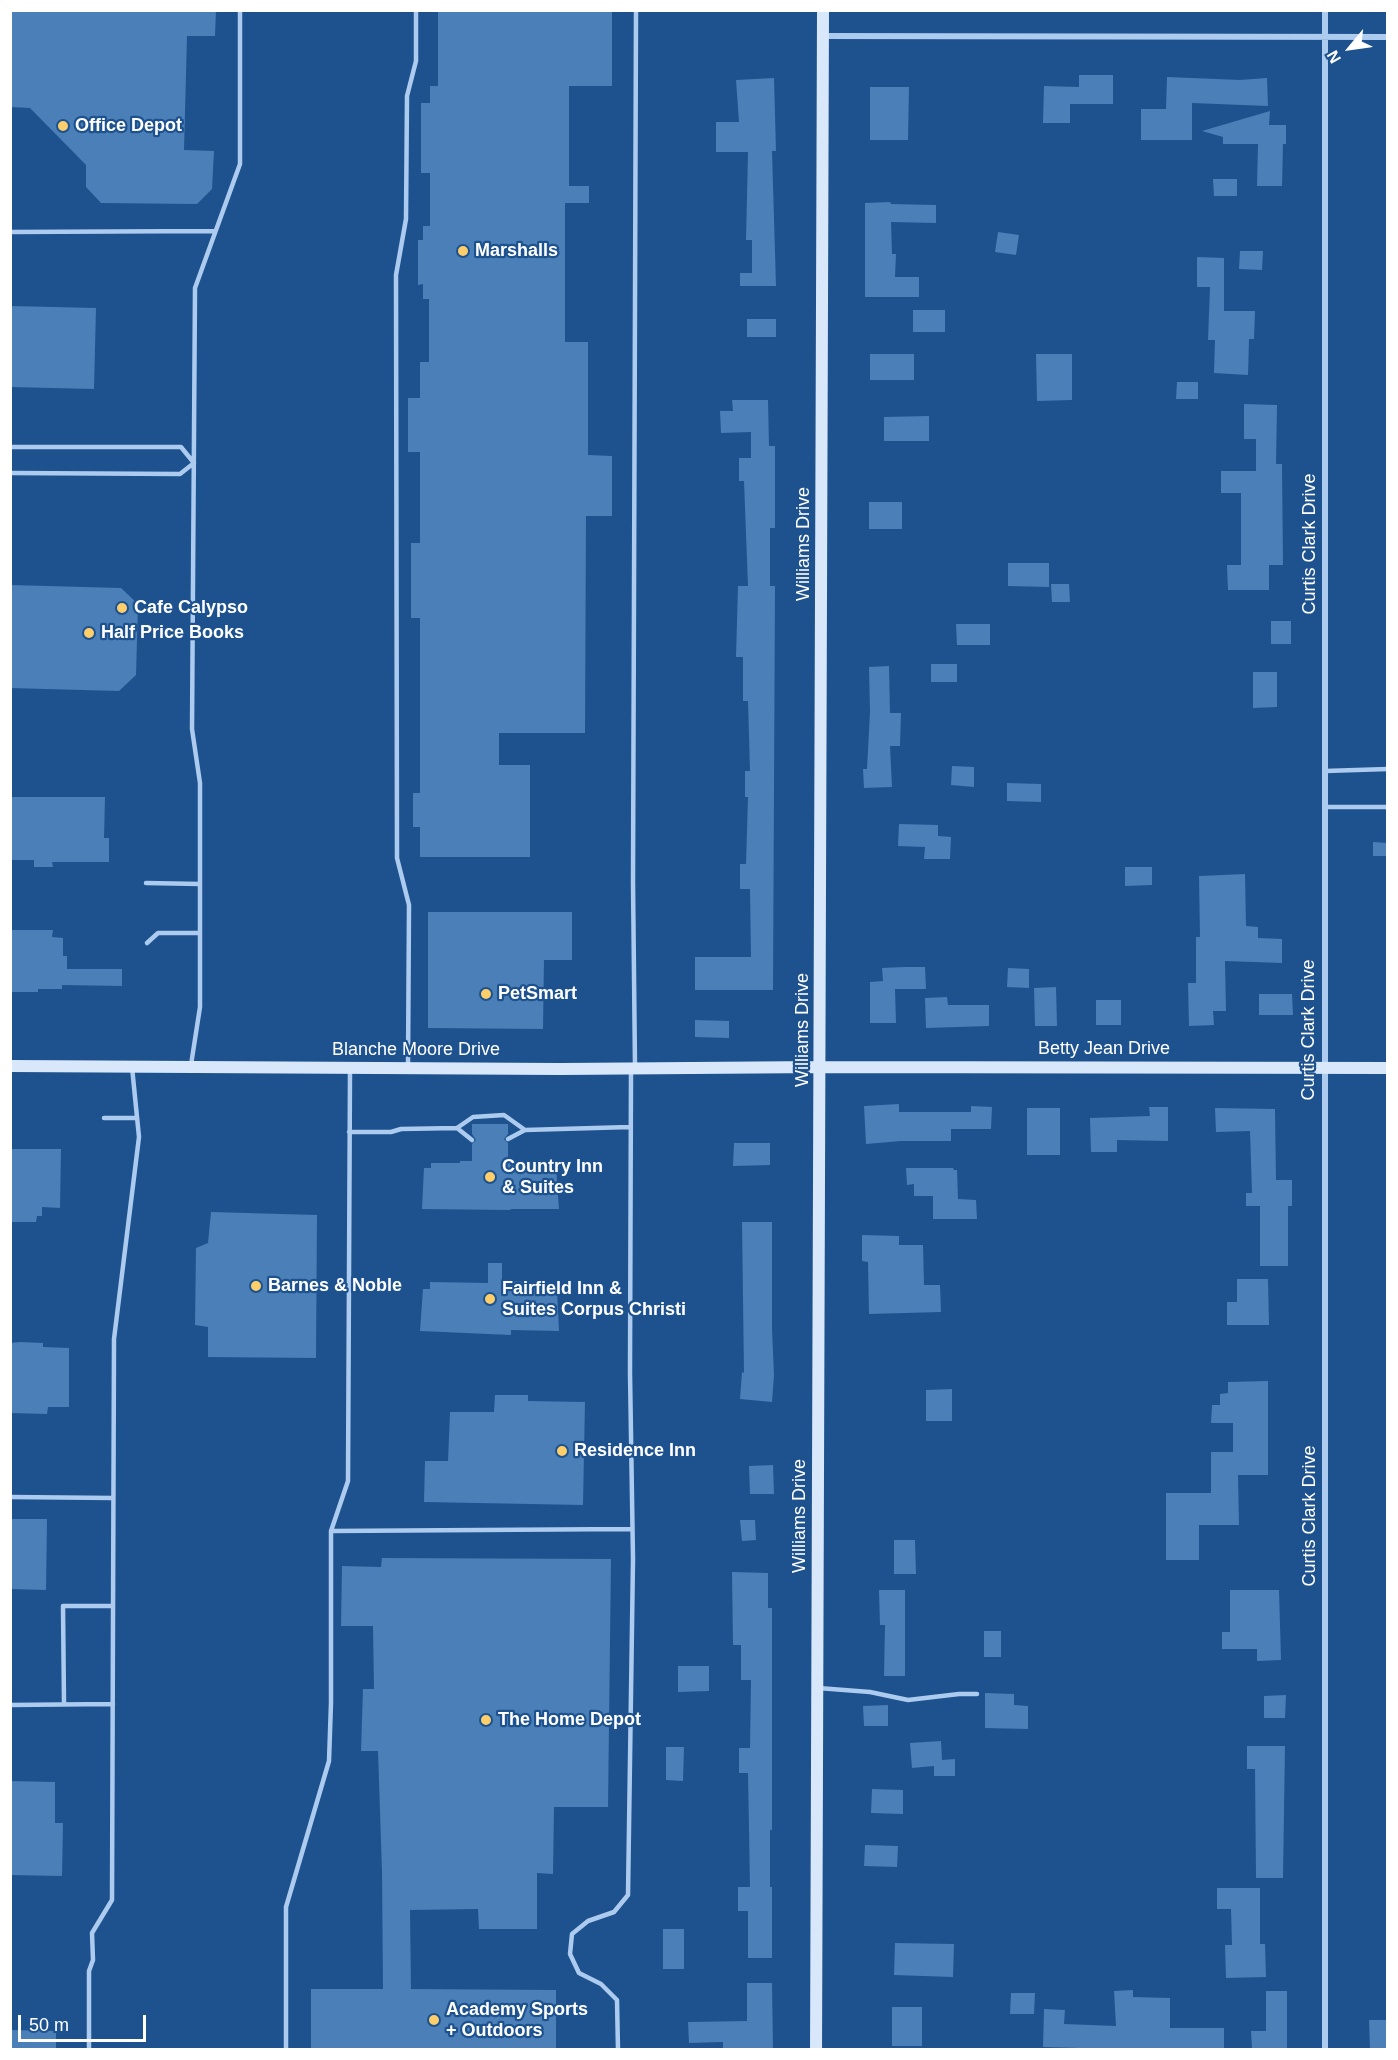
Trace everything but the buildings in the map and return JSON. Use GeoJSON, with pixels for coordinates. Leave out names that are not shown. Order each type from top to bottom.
{"type":"FeatureCollection","features":[{"type":"Feature","properties":{"kind":"street","name":"Williams Drive"},"geometry":{"type":"LineString","coordinates":[[816,2049],[823,10]]}},
{"type":"Feature","properties":{"kind":"street","name":"Curtis Clark Drive"},"geometry":{"type":"LineString","coordinates":[[1325,10],[1325,2049]]}},
{"type":"Feature","properties":{"kind":"street"},"geometry":{"type":"LineString","coordinates":[[823,36],[1388,37]]}},
{"type":"Feature","properties":{"kind":"street","name":"Blanche Moore Drive"},"geometry":{"type":"LineString","coordinates":[[10,1066],[633,1068],[821,1066]]}},
{"type":"Feature","properties":{"kind":"street","name":"Betty Jean Drive"},"geometry":{"type":"LineString","coordinates":[[821,1066],[1388,1068]]}},
{"type":"Feature","properties":{"kind":"lane"},"geometry":{"type":"LineString","coordinates":[[190,1067],[200,1007],[200,783],[192,729],[195,288],[240,164],[240,10]]}},
{"type":"Feature","properties":{"kind":"lane"},"geometry":{"type":"LineString","coordinates":[[408,1068],[409,905],[397,858],[396,275],[406,219],[407,96],[416,61],[416,10]]}},
{"type":"Feature","properties":{"kind":"lane"},"geometry":{"type":"LineString","coordinates":[[618,2049],[617,2000],[601,1984],[579,1973],[570,1954],[572,1934],[588,1921],[614,1912],[628,1894],[633,1559],[630,1127],[633,1068],[636,10]]}},
{"type":"Feature","properties":{"kind":"lane"},"geometry":{"type":"LineString","coordinates":[[10,232],[215,231]]}},
{"type":"Feature","properties":{"kind":"lane"},"geometry":{"type":"LineString","coordinates":[[10,447],[181,447],[194,464]]}},
{"type":"Feature","properties":{"kind":"lane"},"geometry":{"type":"LineString","coordinates":[[10,473],[180,474],[194,464]]}},
{"type":"Feature","properties":{"kind":"lane"},"geometry":{"type":"LineString","coordinates":[[1324,771],[1388,769]]}},
{"type":"Feature","properties":{"kind":"lane"},"geometry":{"type":"LineString","coordinates":[[1325,807],[1388,807]]}},
{"type":"Feature","properties":{"kind":"lane"},"geometry":{"type":"LineString","coordinates":[[146,883],[200,884]]}},
{"type":"Feature","properties":{"kind":"lane"},"geometry":{"type":"LineString","coordinates":[[147,944],[158,933],[200,933]]}},
{"type":"Feature","properties":{"kind":"lane"},"geometry":{"type":"LineString","coordinates":[[89,2049],[89,1971],[93,1960],[92,1933],[112,1900],[114,1339],[139,1137],[132,1067]]}},
{"type":"Feature","properties":{"kind":"lane"},"geometry":{"type":"LineString","coordinates":[[286,2049],[286,1907],[329,1761],[331,1531],[348,1481],[350,1068]]}},
{"type":"Feature","properties":{"kind":"lane"},"geometry":{"type":"LineString","coordinates":[[349,1132],[457,1128],[473,1117],[504,1115],[525,1130]]}},
{"type":"Feature","properties":{"kind":"lane"},"geometry":{"type":"LineString","coordinates":[[104,1118],[137,1118]]}},
{"type":"Feature","properties":{"kind":"lane"},"geometry":{"type":"LineString","coordinates":[[508,1139],[525,1130],[630,1127]]}},
{"type":"Feature","properties":{"kind":"lane"},"geometry":{"type":"LineString","coordinates":[[457,1128],[472,1140]]}},
{"type":"Feature","properties":{"kind":"lane"},"geometry":{"type":"LineString","coordinates":[[10,1497],[113,1498]]}},
{"type":"Feature","properties":{"kind":"lane"},"geometry":{"type":"LineString","coordinates":[[331,1531],[631,1529]]}},
{"type":"Feature","properties":{"kind":"lane"},"geometry":{"type":"LineString","coordinates":[[64,1704],[63,1606],[113,1606]]}},
{"type":"Feature","properties":{"kind":"lane"},"geometry":{"type":"LineString","coordinates":[[818,1688],[870,1692],[908,1700],[977,1694]]}},
{"type":"Feature","properties":{"kind":"lane"},"geometry":{"type":"LineString","coordinates":[[10,1705],[113,1704]]}},
{"type":"Feature","properties":{"kind":"place","name":"Office Depot"},"geometry":{"type":"Point","coordinates":[63,126]}},
{"type":"Feature","properties":{"kind":"place","name":"Marshalls"},"geometry":{"type":"Point","coordinates":[463,251]}},
{"type":"Feature","properties":{"kind":"place","name":"Cafe Calypso"},"geometry":{"type":"Point","coordinates":[122,608]}},
{"type":"Feature","properties":{"kind":"place","name":"Half Price Books"},"geometry":{"type":"Point","coordinates":[89,633]}},
{"type":"Feature","properties":{"kind":"place","name":"PetSmart"},"geometry":{"type":"Point","coordinates":[486,994]}},
{"type":"Feature","properties":{"kind":"place","name":"Country Inn & Suites"},"geometry":{"type":"Point","coordinates":[490,1177]}},
{"type":"Feature","properties":{"kind":"place","name":"Barnes & Noble"},"geometry":{"type":"Point","coordinates":[256,1286]}},
{"type":"Feature","properties":{"kind":"place","name":"Fairfield Inn & Suites Corpus Christi"},"geometry":{"type":"Point","coordinates":[490,1299]}},
{"type":"Feature","properties":{"kind":"place","name":"Residence Inn"},"geometry":{"type":"Point","coordinates":[562,1451]}},
{"type":"Feature","properties":{"kind":"place","name":"The Home Depot"},"geometry":{"type":"Point","coordinates":[486,1720]}},
{"type":"Feature","properties":{"kind":"place","name":"Academy Sports + Outdoors"},"geometry":{"type":"Point","coordinates":[434,2020]}}]}
